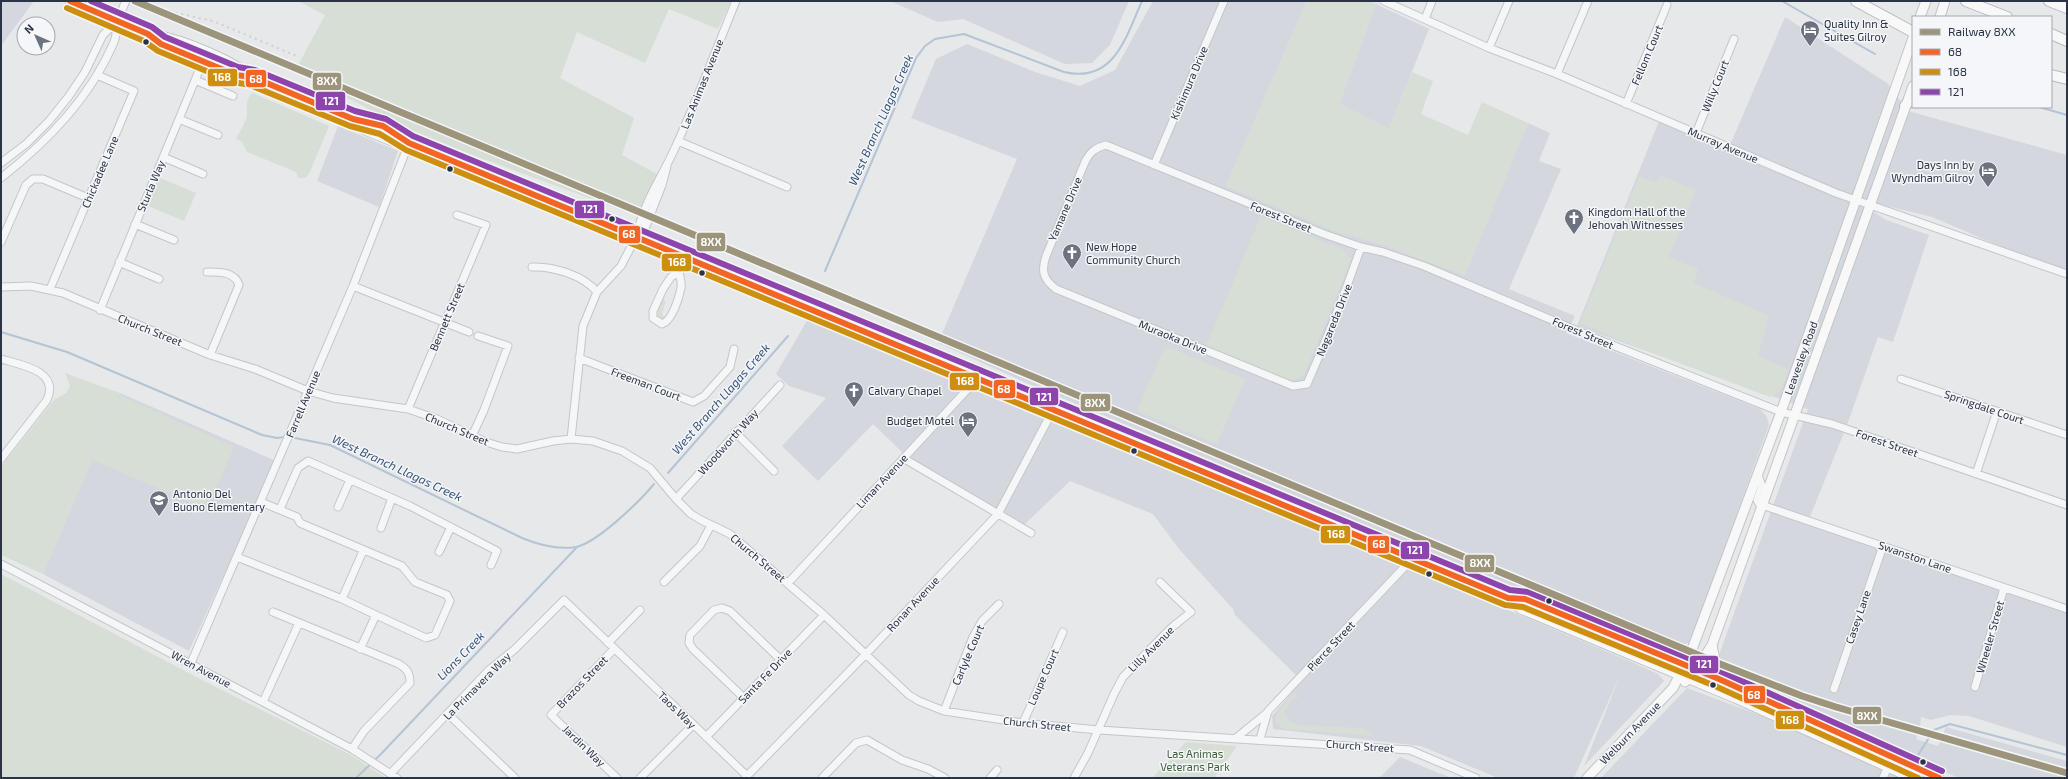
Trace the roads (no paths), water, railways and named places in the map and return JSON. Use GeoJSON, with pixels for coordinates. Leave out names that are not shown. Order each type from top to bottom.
{"type":"FeatureCollection","features":[{"type":"Feature","properties":{"kind":"highway"},"geometry":{"type":"LineString","coordinates":[[1856,1],[1912,31]]}},
{"type":"Feature","properties":{"kind":"highway"},"geometry":{"type":"LineString","coordinates":[[1966,1],[2004,16]]}},
{"type":"Feature","properties":{"kind":"highway"},"geometry":{"type":"LineString","coordinates":[[2049,1],[2067,8]]}},
{"type":"Feature","properties":{"kind":"highway"},"geometry":{"type":"LineString","coordinates":[[2052,34],[2067,41]]}},
{"type":"Feature","properties":{"kind":"highway"},"geometry":{"type":"LineString","coordinates":[[2052,75],[2067,79]]}},
{"type":"Feature","properties":{"kind":"highway"},"geometry":{"type":"LineString","coordinates":[[1905,106],[1912,97]]}},
{"type":"Feature","properties":{"kind":"main road"},"geometry":{"type":"LineString","coordinates":[[70,1],[148,34],[170,38],[239,66],[252,77]]}},
{"type":"Feature","properties":{"kind":"main road"},"geometry":{"type":"LineString","coordinates":[[1920,16],[1926,1]]}},
{"type":"Feature","properties":{"kind":"main road"},"geometry":{"type":"LineString","coordinates":[[1940,16],[1945,1]]}},
{"type":"Feature","properties":{"kind":"main road"},"geometry":{"type":"LineString","coordinates":[[148,34],[161,44],[236,75],[252,77],[353,119],[370,121],[396,132],[409,143],[976,380],[1053,410],[1508,598],[1521,609],[1680,675],[1912,778]]}},
{"type":"Feature","properties":{"kind":"main road","name":"Leavesley Road"},"geometry":{"type":"LineString","coordinates":[[1680,675],[1723,570],[1758,476],[1857,201],[1912,41]]}},
{"type":"Feature","properties":{"kind":"main road","name":"Leavesley Road"},"geometry":{"type":"LineString","coordinates":[[1689,679],[1712,645],[1912,88]]}},
{"type":"Feature","properties":{"kind":"main road"},"geometry":{"type":"LineString","coordinates":[[1508,598],[1525,599],[1685,664],[1939,778]]}},
{"type":"Feature","properties":{"kind":"main road"},"geometry":{"type":"LineString","coordinates":[[1712,645],[1715,662],[1718,669],[1722,674],[1746,691]]}},
{"type":"Feature","properties":{"kind":"main road","name":"Welburn Avenue"},"geometry":{"type":"LineString","coordinates":[[1587,778],[1673,688],[1680,675]]}},
{"type":"Feature","properties":{"kind":"main road","name":"Welburn Avenue"},"geometry":{"type":"LineString","coordinates":[[1673,688],[1689,679]]}},
{"type":"Feature","properties":{"kind":"street"},"geometry":{"type":"LineString","coordinates":[[1,178],[34,152],[57,129],[79,103],[97,75],[115,40],[117,21],[126,1]]}},
{"type":"Feature","properties":{"kind":"street","name":"Las Animas Avenue"},"geometry":{"type":"LineString","coordinates":[[597,292],[621,266],[636,237],[646,226],[662,184],[667,166],[736,1]]}},
{"type":"Feature","properties":{"kind":"street","name":"Kishimura Drive"},"geometry":{"type":"LineString","coordinates":[[1154,165],[1224,1]]}},
{"type":"Feature","properties":{"kind":"street","name":"Murray Avenue"},"geometry":{"type":"LineString","coordinates":[[1384,1],[1489,48],[1557,74],[1857,201],[2067,274]]}},
{"type":"Feature","properties":{"kind":"street"},"geometry":{"type":"LineString","coordinates":[[1424,19],[1432,1]]}},
{"type":"Feature","properties":{"kind":"street"},"geometry":{"type":"LineString","coordinates":[[1489,48],[1509,1]]}},
{"type":"Feature","properties":{"kind":"street"},"geometry":{"type":"LineString","coordinates":[[1557,74],[1588,1]]}},
{"type":"Feature","properties":{"kind":"street","name":"Fellom Court"},"geometry":{"type":"LineString","coordinates":[[1626,104],[1667,5]]}},
{"type":"Feature","properties":{"kind":"street"},"geometry":{"type":"LineString","coordinates":[[1,163],[30,139],[69,96],[84,72],[103,35],[117,21]]}},
{"type":"Feature","properties":{"kind":"street","name":"Willy Court"},"geometry":{"type":"LineString","coordinates":[[1696,133],[1734,39]]}},
{"type":"Feature","properties":{"kind":"street","name":"Sturla Way"},"geometry":{"type":"LineString","coordinates":[[100,310],[203,61]]}},
{"type":"Feature","properties":{"kind":"street","name":"Chickadee Lane"},"geometry":{"type":"LineString","coordinates":[[50,289],[134,91],[97,75]]}},
{"type":"Feature","properties":{"kind":"street"},"geometry":{"type":"LineString","coordinates":[[195,80],[233,96]]}},
{"type":"Feature","properties":{"kind":"street"},"geometry":{"type":"LineString","coordinates":[[179,119],[218,135]]}},
{"type":"Feature","properties":{"kind":"street"},"geometry":{"type":"LineString","coordinates":[[678,141],[787,187]]}},
{"type":"Feature","properties":{"kind":"street","name":"Farrell Avenue"},"geometry":{"type":"LineString","coordinates":[[191,663],[353,286],[409,143]]}},
{"type":"Feature","properties":{"kind":"street","name":"Forest Street"},"geometry":{"type":"LineString","coordinates":[[1106,145],[1324,234],[1424,266],[1592,337],[1781,412],[1832,424],[2067,505]]}},
{"type":"Feature","properties":{"kind":"street","name":"Yamane Drive"},"geometry":{"type":"LineString","coordinates":[[1048,283],[1043,272],[1046,256],[1082,168],[1095,148],[1106,145]]}},
{"type":"Feature","properties":{"kind":"street"},"geometry":{"type":"LineString","coordinates":[[163,157],[203,174]]}},
{"type":"Feature","properties":{"kind":"street"},"geometry":{"type":"LineString","coordinates":[[1,242],[26,185],[33,179],[43,179],[88,198]]}},
{"type":"Feature","properties":{"kind":"street","name":"Bennett Street"},"geometry":{"type":"LineString","coordinates":[[408,409],[486,225],[457,215]]}},
{"type":"Feature","properties":{"kind":"street"},"geometry":{"type":"LineString","coordinates":[[136,224],[174,240]]}},
{"type":"Feature","properties":{"kind":"street","name":"Nagareda Drive"},"geometry":{"type":"LineString","coordinates":[[1299,386],[1307,384],[1314,369],[1345,294],[1361,247]]}},
{"type":"Feature","properties":{"kind":"street"},"geometry":{"type":"LineString","coordinates":[[678,272],[682,287],[671,315],[665,323],[662,324],[653,318],[653,311],[663,289],[671,277],[678,272],[685,258]]}},
{"type":"Feature","properties":{"kind":"street"},"geometry":{"type":"LineString","coordinates":[[119,262],[159,279]]}},
{"type":"Feature","properties":{"kind":"street"},"geometry":{"type":"LineString","coordinates":[[532,267],[547,266],[569,274],[592,285],[597,292],[583,326],[571,439]]}},
{"type":"Feature","properties":{"kind":"street"},"geometry":{"type":"LineString","coordinates":[[206,272],[223,272],[234,277],[239,285],[210,355]]}},
{"type":"Feature","properties":{"kind":"street","name":"Muraoka Drive"},"geometry":{"type":"LineString","coordinates":[[1048,283],[1056,289],[1119,316],[1293,386],[1299,386]]}},
{"type":"Feature","properties":{"kind":"street","name":"Church Street"},"geometry":{"type":"LineString","coordinates":[[1,287],[18,285],[50,289],[79,299],[100,310],[210,355],[255,370],[308,391],[333,398],[408,409],[437,419],[472,436],[502,447],[517,449],[553,441],[571,439],[593,441],[622,451],[650,468],[676,499],[691,514],[730,534],[788,583],[909,695],[944,711],[1023,723],[1099,730],[1260,739],[1410,750],[1476,778]]}},
{"type":"Feature","properties":{"kind":"street"},"geometry":{"type":"LineString","coordinates":[[353,286],[469,332]]}},
{"type":"Feature","properties":{"kind":"street"},"geometry":{"type":"LineString","coordinates":[[472,436],[484,410],[508,346],[478,336]]}},
{"type":"Feature","properties":{"kind":"street","name":"Freeman Court"},"geometry":{"type":"LineString","coordinates":[[579,358],[693,402],[704,396],[730,366],[734,349]]}},
{"type":"Feature","properties":{"kind":"street"},"geometry":{"type":"LineString","coordinates":[[1,360],[39,371],[45,376],[50,384],[51,392],[47,400],[1,459]]}},
{"type":"Feature","properties":{"kind":"street","name":"Springdale Court"},"geometry":{"type":"LineString","coordinates":[[1901,379],[2067,435]]}},
{"type":"Feature","properties":{"kind":"street","name":"Liman Avenue"},"geometry":{"type":"LineString","coordinates":[[788,583],[976,380]]}},
{"type":"Feature","properties":{"kind":"street","name":"Woodworth Way"},"geometry":{"type":"LineString","coordinates":[[676,499],[780,385]]}},
{"type":"Feature","properties":{"kind":"street","name":"Ronan Avenue"},"geometry":{"type":"LineString","coordinates":[[746,777],[866,654],[998,514],[1053,410]]}},
{"type":"Feature","properties":{"kind":"street"},"geometry":{"type":"LineString","coordinates":[[1976,474],[1997,411]]}},
{"type":"Feature","properties":{"kind":"street"},"geometry":{"type":"LineString","coordinates":[[736,432],[774,471]]}},
{"type":"Feature","properties":{"kind":"street"},"geometry":{"type":"LineString","coordinates":[[903,458],[1031,533]]}},
{"type":"Feature","properties":{"kind":"street"},"geometry":{"type":"LineString","coordinates":[[280,509],[298,468],[308,461],[451,526],[497,551],[491,565]]}},
{"type":"Feature","properties":{"kind":"street"},"geometry":{"type":"LineString","coordinates":[[1758,476],[1762,486],[1757,502],[1763,506]]}},
{"type":"Feature","properties":{"kind":"street"},"geometry":{"type":"LineString","coordinates":[[338,507],[350,480]]}},
{"type":"Feature","properties":{"kind":"street"},"geometry":{"type":"LineString","coordinates":[[381,528],[392,498]]}},
{"type":"Feature","properties":{"kind":"street"},"geometry":{"type":"LineString","coordinates":[[237,557],[342,599],[426,638],[435,635],[450,601],[447,595],[415,582],[402,566],[363,551],[300,523],[297,517],[261,502]]}},
{"type":"Feature","properties":{"kind":"street","name":"Swanston Lane"},"geometry":{"type":"LineString","coordinates":[[1763,506],[2067,609]]}},
{"type":"Feature","properties":{"kind":"street"},"geometry":{"type":"LineString","coordinates":[[664,582],[700,546],[711,525]]}},
{"type":"Feature","properties":{"kind":"street"},"geometry":{"type":"LineString","coordinates":[[439,552],[451,526]]}},
{"type":"Feature","properties":{"kind":"street","name":"Casey Lane"},"geometry":{"type":"LineString","coordinates":[[1834,689],[1883,546]]}},
{"type":"Feature","properties":{"kind":"street"},"geometry":{"type":"LineString","coordinates":[[342,599],[363,551]]}},
{"type":"Feature","properties":{"kind":"street","name":"Pierce Street"},"geometry":{"type":"LineString","coordinates":[[1260,739],[1268,712],[1413,558]]}},
{"type":"Feature","properties":{"kind":"street","name":"Wren Avenue"},"geometry":{"type":"LineString","coordinates":[[1,564],[352,749],[381,766],[394,776]]}},
{"type":"Feature","properties":{"kind":"street","name":"Lilly Avenue"},"geometry":{"type":"LineString","coordinates":[[1099,730],[1114,694],[1124,677],[1171,628],[1191,612],[1160,582]]}},
{"type":"Feature","properties":{"kind":"street","name":"Wheeler Street"},"geometry":{"type":"LineString","coordinates":[[1975,688],[2004,588]]}},
{"type":"Feature","properties":{"kind":"street","name":"Taos Way"},"geometry":{"type":"LineString","coordinates":[[564,600],[746,777]]}},
{"type":"Feature","properties":{"kind":"street","name":"La Primavera Way"},"geometry":{"type":"LineString","coordinates":[[394,776],[489,670],[515,649],[564,600]]}},
{"type":"Feature","properties":{"kind":"street","name":"Carlyle Court"},"geometry":{"type":"LineString","coordinates":[[944,711],[973,637],[982,621],[999,604]]}},
{"type":"Feature","properties":{"kind":"street"},"geometry":{"type":"LineString","coordinates":[[744,698],[693,649],[689,643],[690,634],[714,610],[722,608],[730,611],[781,660]]}},
{"type":"Feature","properties":{"kind":"street"},"geometry":{"type":"LineString","coordinates":[[608,643],[640,610]]}},
{"type":"Feature","properties":{"kind":"street"},"geometry":{"type":"LineString","coordinates":[[273,612],[406,669],[410,675],[410,683],[364,731],[352,749]]}},
{"type":"Feature","properties":{"kind":"street"},"geometry":{"type":"LineString","coordinates":[[360,649],[376,615]]}},
{"type":"Feature","properties":{"kind":"street","name":"Santa Fe Drive"},"geometry":{"type":"LineString","coordinates":[[706,737],[824,615]]}},
{"type":"Feature","properties":{"kind":"street"},"geometry":{"type":"LineString","coordinates":[[263,702],[299,623]]}},
{"type":"Feature","properties":{"kind":"street","name":"Loupe Court"},"geometry":{"type":"LineString","coordinates":[[1023,723],[1063,632]]}},
{"type":"Feature","properties":{"kind":"street","name":"Brazos Street"},"geometry":{"type":"LineString","coordinates":[[551,715],[614,649]]}},
{"type":"Feature","properties":{"kind":"street"},"geometry":{"type":"LineString","coordinates":[[1236,738],[1268,712]]}},
{"type":"Feature","properties":{"kind":"street"},"geometry":{"type":"LineString","coordinates":[[448,714],[515,778]]}},
{"type":"Feature","properties":{"kind":"street","name":"Jardin Way"},"geometry":{"type":"LineString","coordinates":[[551,715],[617,778]]}},
{"type":"Feature","properties":{"kind":"street"},"geometry":{"type":"LineString","coordinates":[[640,778],[693,725]]}},
{"type":"Feature","properties":{"kind":"street"},"geometry":{"type":"LineString","coordinates":[[1074,778],[1099,730]]}},
{"type":"Feature","properties":{"kind":"street"},"geometry":{"type":"LineString","coordinates":[[822,778],[856,743],[867,740],[902,760],[928,769],[945,778]]}},
{"type":"Feature","properties":{"kind":"street"},"geometry":{"type":"LineString","coordinates":[[1882,778],[1892,758]]}},
{"type":"Feature","properties":{"kind":"street"},"geometry":{"type":"LineString","coordinates":[[990,778],[997,770]]}},
{"type":"Feature","properties":{"kind":"waterway","name":"West Branch Llagas Creek"},"geometry":{"type":"LineString","coordinates":[[825,271],[916,58],[925,46],[935,39],[964,34],[1064,72],[1081,74],[1095,71],[1106,64],[1116,54],[1130,29],[1142,1]]}},
{"type":"Feature","properties":{"kind":"waterway","name":"West Branch Llagas Creek"},"geometry":{"type":"LineString","coordinates":[[1782,1],[1875,54]]}},
{"type":"Feature","properties":{"kind":"waterway","name":"West Branch Llagas Creek"},"geometry":{"type":"LineString","coordinates":[[2042,108],[2067,115]]}},
{"type":"Feature","properties":{"kind":"waterway","name":"West Branch Llagas Creek"},"geometry":{"type":"LineString","coordinates":[[1,332],[67,352],[262,435],[277,438],[285,437]]}},
{"type":"Feature","properties":{"kind":"waterway","name":"West Branch Llagas Creek"},"geometry":{"type":"LineString","coordinates":[[668,473],[788,336]]}},
{"type":"Feature","properties":{"kind":"waterway","name":"West Branch Llagas Creek"},"geometry":{"type":"LineString","coordinates":[[290,437],[330,445],[522,538],[542,545],[562,548],[576,547],[595,538],[629,510],[654,484]]}},
{"type":"Feature","properties":{"kind":"waterway","name":"Lions Creek"},"geometry":{"type":"LineString","coordinates":[[356,778],[381,754],[577,547]]}},
{"type":"Feature","properties":{"kind":"waterway"},"geometry":{"type":"LineString","coordinates":[[1919,760],[1918,755],[1934,730],[1950,724],[2067,755]]}},
{"type":"Feature","properties":{"kind":"railway"},"geometry":{"type":"LineString","coordinates":[[135,1],[163,10],[213,21],[299,57]]}},
{"type":"Feature","properties":{"kind":"rail line","name":"8XX"},"geometry":{"type":"LineString","coordinates":[[135,1],[1715,662],[1802,696],[1836,707],[2067,773]]}},
{"type":"Feature","properties":{"kind":"place","name":"Quality Inn & Suites Gilroy"},"geometry":{"type":"Point","coordinates":[1810,47]}},
{"type":"Feature","properties":{"kind":"place","name":"Days Inn by Wyndham Gilroy"},"geometry":{"type":"Point","coordinates":[1988,188]}},
{"type":"Feature","properties":{"kind":"place","name":"Kingdom Hall of the Jehovah Witnesses"},"geometry":{"type":"Point","coordinates":[1574,235]}},
{"type":"Feature","properties":{"kind":"place","name":"New Hope Community Church"},"geometry":{"type":"Point","coordinates":[1072,270]}},
{"type":"Feature","properties":{"kind":"place","name":"Calvary Chapel"},"geometry":{"type":"Point","coordinates":[854,408]}},
{"type":"Feature","properties":{"kind":"place","name":"Budget Motel"},"geometry":{"type":"Point","coordinates":[968,438]}},
{"type":"Feature","properties":{"kind":"place","name":"Antonio Del Buono Elementary"},"geometry":{"type":"Point","coordinates":[159,517]}},
{"type":"Feature","properties":{"kind":"park label","name":"Las Animas Veterans Park"},"geometry":{"type":"Point","coordinates":[1195,760]}}]}
